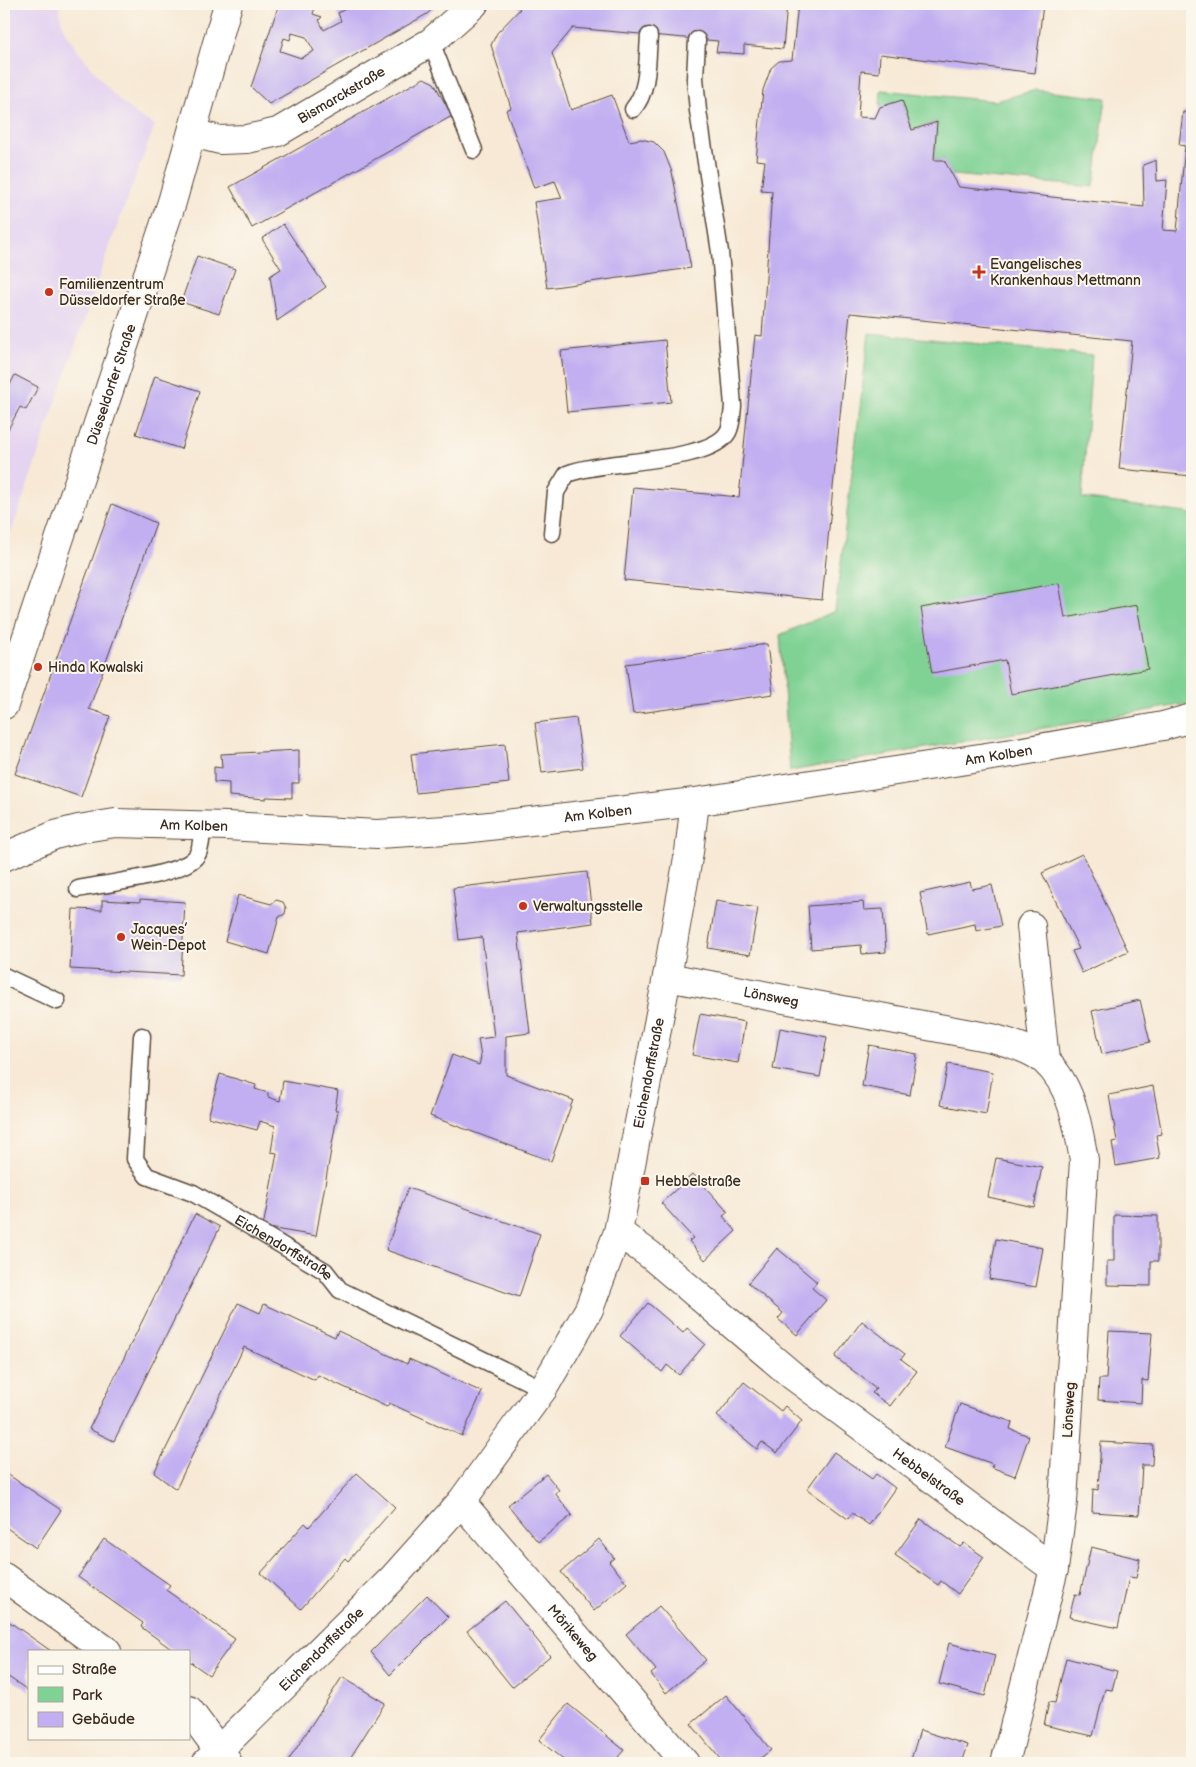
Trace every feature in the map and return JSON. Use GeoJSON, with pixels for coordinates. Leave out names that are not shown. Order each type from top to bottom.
{"type":"FeatureCollection","features":[{"type":"Feature","properties":{"kind":"street","name":"Düsseldorfer Straße"},"geometry":{"type":"LineString","coordinates":[[4,705],[172,202],[228,4]]}},
{"type":"Feature","properties":{"kind":"street","name":"Bismarckstraße"},"geometry":{"type":"LineString","coordinates":[[192,134],[220,140],[247,139],[278,132],[431,42],[474,4]]}},
{"type":"Feature","properties":{"kind":"street","name":"Am Kolben"},"geometry":{"type":"LineString","coordinates":[[4,857],[55,835],[114,823],[203,825],[377,834],[463,829],[695,802],[1012,753],[1163,726],[1192,718]]}},
{"type":"Feature","properties":{"kind":"street"},"geometry":{"type":"LineString","coordinates":[[667,977],[689,852],[695,802]]}},
{"type":"Feature","properties":{"kind":"street","name":"Lönsweg"},"geometry":{"type":"LineString","coordinates":[[1031,926],[1045,1060]]}},
{"type":"Feature","properties":{"kind":"street","name":"Lönsweg"},"geometry":{"type":"LineString","coordinates":[[667,977],[992,1038],[1016,1045],[1045,1060],[1068,1093],[1078,1124],[1084,1160],[1063,1502],[1054,1569],[1005,1763]]}},
{"type":"Feature","properties":{"kind":"street","name":"Eichendorffstraße"},"geometry":{"type":"LineString","coordinates":[[218,1759],[392,1578],[461,1502],[543,1389],[589,1309],[618,1232],[667,977]]}},
{"type":"Feature","properties":{"kind":"street","name":"Hebbelstraße"},"geometry":{"type":"LineString","coordinates":[[618,1232],[649,1254],[793,1376],[1054,1569]]}},
{"type":"Feature","properties":{"kind":"street","name":"Mörikeweg"},"geometry":{"type":"LineString","coordinates":[[461,1502],[684,1763]]}},
{"type":"Feature","properties":{"kind":"street"},"geometry":{"type":"LineString","coordinates":[[4,1577],[106,1650]]}},
{"type":"Feature","properties":{"kind":"street"},"geometry":{"type":"LineString","coordinates":[[190,1712],[218,1759]]}},
{"type":"Feature","properties":{"kind":"lane"},"geometry":{"type":"LineString","coordinates":[[633,109],[641,100],[644,91],[649,36]]}},
{"type":"Feature","properties":{"kind":"lane"},"geometry":{"type":"LineString","coordinates":[[552,533],[556,492],[567,474],[588,468],[703,451],[725,437],[731,426],[732,406],[720,252],[698,111],[695,78],[698,40]]}},
{"type":"Feature","properties":{"kind":"lane"},"geometry":{"type":"LineString","coordinates":[[431,42],[474,150]]}},
{"type":"Feature","properties":{"kind":"lane"},"geometry":{"type":"LineString","coordinates":[[78,889],[173,870],[191,863],[198,854],[203,825]]}},
{"type":"Feature","properties":{"kind":"lane"},"geometry":{"type":"LineString","coordinates":[[4,976],[57,1001]]}},
{"type":"Feature","properties":{"kind":"lane","name":"Eichendorffstraße"},"geometry":{"type":"LineString","coordinates":[[142,1036],[135,1158],[147,1176],[193,1194],[224,1211],[325,1271],[340,1290],[543,1389]]}},
{"type":"Feature","properties":{"kind":"shaded area","name":"Familienzentrum Düsseldorfer Straße"},"geometry":{"type":"Polygon","coordinates":[[[4,4],[58,4],[63,27],[77,50],[113,94],[136,115],[155,125],[107,253],[10,536],[4,533],[4,4]]]}},
{"type":"Feature","properties":{"kind":"green space"},"geometry":{"type":"Polygon","coordinates":[[[881,90],[995,101],[1036,90],[1106,98],[1094,187],[952,175],[944,160],[934,160],[937,122],[912,130],[902,100],[880,107],[881,90]]]}},
{"type":"Feature","properties":{"kind":"green space"},"geometry":{"type":"Polygon","coordinates":[[[869,333],[1092,355],[1082,498],[1192,514],[1192,703],[790,771],[780,635],[835,611],[869,333]]]}},
{"type":"Feature","properties":{"kind":"building"},"geometry":{"type":"Polygon","coordinates":[[[279,4],[316,4],[313,14],[322,17],[319,20],[324,30],[341,21],[338,13],[354,4],[438,4],[427,14],[269,104],[251,87],[279,4]],[[292,33],[290,40],[284,38],[280,51],[301,58],[314,51],[306,37],[292,33]]]}},
{"type":"Feature","properties":{"kind":"building"},"geometry":{"type":"Polygon","coordinates":[[[518,4],[787,4],[783,49],[744,45],[744,54],[716,52],[718,41],[573,28],[552,53],[571,110],[612,95],[629,141],[641,139],[654,142],[664,152],[672,172],[691,268],[547,288],[534,202],[562,198],[555,181],[534,188],[506,110],[511,108],[491,45],[497,33],[520,9],[516,6],[518,4]]]}},
{"type":"Feature","properties":{"kind":"building","name":"Evangelisches Krankenhaus Mettmann"},"geometry":{"type":"Polygon","coordinates":[[[798,4],[1043,4],[1035,73],[880,54],[879,73],[861,71],[858,117],[875,118],[880,107],[902,100],[912,130],[937,122],[934,160],[944,160],[959,187],[1144,207],[1143,165],[1156,160],[1157,181],[1167,180],[1163,230],[1177,231],[1185,146],[1179,145],[1183,112],[1192,113],[1192,476],[1119,469],[1132,341],[850,313],[822,600],[624,580],[633,487],[739,497],[755,335],[762,336],[772,191],[761,190],[765,161],[756,160],[763,90],[771,68],[779,61],[792,60],[798,4]]]}},
{"type":"Feature","properties":{"kind":"building"},"geometry":{"type":"Polygon","coordinates":[[[424,78],[434,83],[452,116],[252,228],[230,187],[424,78]]]}},
{"type":"Feature","properties":{"kind":"building"},"geometry":{"type":"Polygon","coordinates":[[[283,224],[326,287],[277,321],[270,276],[281,269],[262,239],[283,224]]]}},
{"type":"Feature","properties":{"kind":"building"},"geometry":{"type":"Polygon","coordinates":[[[197,256],[235,269],[219,314],[181,302],[197,256]]]}},
{"type":"Feature","properties":{"kind":"building"},"geometry":{"type":"Polygon","coordinates":[[[665,340],[671,402],[567,412],[561,351],[665,340]]]}},
{"type":"Feature","properties":{"kind":"building"},"geometry":{"type":"Polygon","coordinates":[[[15,375],[38,387],[26,410],[20,407],[4,437],[4,396],[15,375]]]}},
{"type":"Feature","properties":{"kind":"building"},"geometry":{"type":"Polygon","coordinates":[[[155,376],[200,391],[181,449],[136,434],[155,376]]]}},
{"type":"Feature","properties":{"kind":"building"},"geometry":{"type":"Polygon","coordinates":[[[112,504],[156,523],[89,709],[110,716],[81,797],[15,774],[112,504]]]}},
{"type":"Feature","properties":{"kind":"building"},"geometry":{"type":"Polygon","coordinates":[[[1059,583],[1065,618],[1137,605],[1148,669],[1011,694],[1005,660],[932,673],[921,608],[1059,583]]]}},
{"type":"Feature","properties":{"kind":"building"},"geometry":{"type":"Polygon","coordinates":[[[767,644],[773,694],[633,714],[626,664],[767,644]]]}},
{"type":"Feature","properties":{"kind":"building"},"geometry":{"type":"Polygon","coordinates":[[[576,718],[583,768],[542,773],[535,723],[576,718]]]}},
{"type":"Feature","properties":{"kind":"building"},"geometry":{"type":"Polygon","coordinates":[[[505,744],[509,783],[416,793],[411,754],[505,744]]]}},
{"type":"Feature","properties":{"kind":"building"},"geometry":{"type":"Polygon","coordinates":[[[299,750],[299,783],[292,783],[292,798],[266,797],[266,799],[229,796],[229,783],[214,782],[214,767],[222,768],[221,754],[299,750]]]}},
{"type":"Feature","properties":{"kind":"building"},"geometry":{"type":"Polygon","coordinates":[[[1082,854],[1128,951],[1082,973],[1072,951],[1079,949],[1042,873],[1082,854]]]}},
{"type":"Feature","properties":{"kind":"building"},"geometry":{"type":"Polygon","coordinates":[[[587,872],[593,923],[518,933],[530,1033],[506,1036],[506,1075],[573,1100],[551,1161],[430,1116],[452,1055],[479,1065],[481,1057],[478,1039],[494,1037],[482,937],[459,940],[453,888],[587,872]]]}},
{"type":"Feature","properties":{"kind":"building"},"geometry":{"type":"Polygon","coordinates":[[[970,882],[972,889],[992,885],[1001,926],[976,931],[975,924],[928,934],[920,893],[970,882]]]}},
{"type":"Feature","properties":{"kind":"building"},"geometry":{"type":"Polygon","coordinates":[[[238,895],[271,904],[276,900],[283,902],[286,908],[285,914],[279,917],[269,954],[225,941],[238,895]]]}},
{"type":"Feature","properties":{"kind":"building"},"geometry":{"type":"Polygon","coordinates":[[[140,899],[185,902],[181,975],[70,969],[73,909],[102,910],[102,900],[140,902],[140,899]]]}},
{"type":"Feature","properties":{"kind":"building"},"geometry":{"type":"Polygon","coordinates":[[[716,901],[758,908],[750,955],[708,948],[716,901]]]}},
{"type":"Feature","properties":{"kind":"building"},"geometry":{"type":"Polygon","coordinates":[[[863,902],[864,910],[883,909],[886,952],[862,954],[861,945],[811,949],[808,906],[863,902]]]}},
{"type":"Feature","properties":{"kind":"building"},"geometry":{"type":"Polygon","coordinates":[[[1140,1000],[1150,1042],[1102,1054],[1092,1011],[1140,1000]]]}},
{"type":"Feature","properties":{"kind":"building"},"geometry":{"type":"Polygon","coordinates":[[[700,1014],[745,1022],[738,1063],[692,1055],[700,1014]]]}},
{"type":"Feature","properties":{"kind":"building"},"geometry":{"type":"Polygon","coordinates":[[[780,1028],[827,1037],[820,1077],[773,1069],[780,1028]]]}},
{"type":"Feature","properties":{"kind":"building"},"geometry":{"type":"Polygon","coordinates":[[[869,1045],[917,1054],[910,1095],[862,1086],[869,1045]]]}},
{"type":"Feature","properties":{"kind":"building"},"geometry":{"type":"Polygon","coordinates":[[[948,1064],[993,1072],[986,1114],[940,1105],[948,1064]]]}},
{"type":"Feature","properties":{"kind":"building"},"geometry":{"type":"Polygon","coordinates":[[[220,1074],[256,1085],[255,1089],[268,1093],[268,1097],[280,1101],[283,1081],[338,1091],[335,1110],[338,1110],[316,1236],[263,1227],[277,1153],[271,1152],[275,1126],[260,1121],[257,1130],[208,1117],[220,1074]]]}},
{"type":"Feature","properties":{"kind":"building"},"geometry":{"type":"Polygon","coordinates":[[[1153,1086],[1162,1134],[1156,1135],[1160,1158],[1116,1166],[1112,1142],[1117,1141],[1109,1095],[1153,1086]]]}},
{"type":"Feature","properties":{"kind":"building"},"geometry":{"type":"Polygon","coordinates":[[[996,1158],[1042,1167],[1034,1207],[988,1197],[996,1158]]]}},
{"type":"Feature","properties":{"kind":"building"},"geometry":{"type":"Polygon","coordinates":[[[693,1174],[728,1212],[723,1216],[736,1231],[705,1260],[689,1241],[693,1238],[661,1203],[693,1174]]]}},
{"type":"Feature","properties":{"kind":"building"},"geometry":{"type":"Polygon","coordinates":[[[408,1188],[540,1234],[519,1297],[386,1250],[408,1188]]]}},
{"type":"Feature","properties":{"kind":"building"},"geometry":{"type":"Polygon","coordinates":[[[195,1214],[220,1227],[114,1441],[89,1429],[195,1214]]]}},
{"type":"Feature","properties":{"kind":"building"},"geometry":{"type":"Polygon","coordinates":[[[1114,1215],[1158,1216],[1158,1261],[1151,1261],[1151,1286],[1107,1285],[1107,1261],[1114,1261],[1114,1215]]]}},
{"type":"Feature","properties":{"kind":"building"},"geometry":{"type":"Polygon","coordinates":[[[996,1239],[1043,1248],[1036,1287],[989,1279],[996,1239]]]}},
{"type":"Feature","properties":{"kind":"building"},"geometry":{"type":"Polygon","coordinates":[[[777,1248],[817,1282],[812,1288],[826,1300],[797,1335],[778,1319],[783,1313],[748,1283],[777,1248]]]}},
{"type":"Feature","properties":{"kind":"building"},"geometry":{"type":"Polygon","coordinates":[[[238,1303],[260,1313],[264,1304],[335,1337],[338,1331],[407,1364],[409,1359],[482,1392],[462,1436],[389,1403],[387,1407],[318,1375],[315,1380],[244,1347],[176,1489],[154,1473],[238,1303]]]}},
{"type":"Feature","properties":{"kind":"building"},"geometry":{"type":"Polygon","coordinates":[[[648,1303],[683,1333],[687,1328],[705,1344],[679,1375],[667,1365],[662,1372],[620,1336],[648,1303]]]}},
{"type":"Feature","properties":{"kind":"building"},"geometry":{"type":"Polygon","coordinates":[[[862,1321],[905,1354],[901,1359],[917,1371],[890,1406],[872,1393],[876,1388],[835,1357],[862,1321]]]}},
{"type":"Feature","properties":{"kind":"building"},"geometry":{"type":"Polygon","coordinates":[[[1109,1331],[1152,1333],[1148,1381],[1142,1380],[1141,1403],[1098,1400],[1099,1379],[1106,1379],[1109,1331]]]}},
{"type":"Feature","properties":{"kind":"building"},"geometry":{"type":"Polygon","coordinates":[[[744,1382],[781,1411],[785,1406],[802,1421],[777,1453],[762,1442],[757,1449],[717,1416],[744,1382]]]}},
{"type":"Feature","properties":{"kind":"building"},"geometry":{"type":"Polygon","coordinates":[[[960,1404],[1012,1422],[1010,1429],[1029,1436],[1015,1476],[991,1467],[993,1464],[945,1447],[960,1404]]]}},
{"type":"Feature","properties":{"kind":"building"},"geometry":{"type":"Polygon","coordinates":[[[1101,1442],[1153,1445],[1152,1465],[1142,1465],[1139,1515],[1092,1512],[1093,1489],[1098,1490],[1101,1442]]]}},
{"type":"Feature","properties":{"kind":"building"},"geometry":{"type":"Polygon","coordinates":[[[834,1452],[872,1479],[876,1474],[895,1488],[869,1525],[852,1513],[848,1519],[807,1489],[834,1452]]]}},
{"type":"Feature","properties":{"kind":"building"},"geometry":{"type":"Polygon","coordinates":[[[4,1472],[61,1510],[36,1548],[4,1526],[4,1472]]]}},
{"type":"Feature","properties":{"kind":"building"},"geometry":{"type":"Polygon","coordinates":[[[357,1473],[395,1507],[348,1561],[345,1558],[301,1609],[261,1573],[305,1523],[309,1527],[357,1473]]]}},
{"type":"Feature","properties":{"kind":"building"},"geometry":{"type":"Polygon","coordinates":[[[546,1474],[559,1490],[555,1493],[572,1515],[538,1542],[508,1505],[546,1474]]]}},
{"type":"Feature","properties":{"kind":"building"},"geometry":{"type":"Polygon","coordinates":[[[921,1519],[960,1547],[964,1543],[984,1557],[958,1594],[941,1581],[938,1585],[895,1555],[921,1519]]]}},
{"type":"Feature","properties":{"kind":"building"},"geometry":{"type":"Polygon","coordinates":[[[104,1539],[170,1585],[166,1590],[235,1639],[209,1675],[190,1662],[190,1650],[173,1650],[141,1627],[143,1623],[78,1577],[104,1539]]]}},
{"type":"Feature","properties":{"kind":"building"},"geometry":{"type":"Polygon","coordinates":[[[599,1539],[614,1558],[609,1562],[627,1583],[594,1611],[561,1572],[599,1539]]]}},
{"type":"Feature","properties":{"kind":"building"},"geometry":{"type":"Polygon","coordinates":[[[1091,1547],[1140,1559],[1136,1578],[1129,1577],[1118,1628],[1069,1617],[1075,1594],[1080,1595],[1091,1547]]]}},
{"type":"Feature","properties":{"kind":"building"},"geometry":{"type":"Polygon","coordinates":[[[427,1595],[448,1617],[390,1675],[371,1652],[427,1595]]]}},
{"type":"Feature","properties":{"kind":"building"},"geometry":{"type":"Polygon","coordinates":[[[505,1601],[550,1656],[512,1687],[467,1631],[505,1601]]]}},
{"type":"Feature","properties":{"kind":"building"},"geometry":{"type":"Polygon","coordinates":[[[659,1606],[706,1660],[666,1693],[651,1674],[656,1670],[626,1634],[659,1606]]]}},
{"type":"Feature","properties":{"kind":"building"},"geometry":{"type":"Polygon","coordinates":[[[4,1618],[50,1650],[28,1650],[28,1690],[4,1674],[4,1618]]]}},
{"type":"Feature","properties":{"kind":"building"},"geometry":{"type":"Polygon","coordinates":[[[949,1643],[995,1655],[985,1696],[939,1684],[949,1643]]]}},
{"type":"Feature","properties":{"kind":"building"},"geometry":{"type":"Polygon","coordinates":[[[1066,1658],[1117,1671],[1112,1690],[1105,1689],[1093,1736],[1044,1725],[1049,1702],[1055,1703],[1066,1658]]]}},
{"type":"Feature","properties":{"kind":"building"},"geometry":{"type":"Polygon","coordinates":[[[342,1677],[385,1703],[347,1763],[287,1763],[342,1677]]]}},
{"type":"Feature","properties":{"kind":"building"},"geometry":{"type":"Polygon","coordinates":[[[726,1695],[771,1750],[754,1763],[717,1763],[721,1760],[691,1724],[726,1695]]]}},
{"type":"Feature","properties":{"kind":"building"},"geometry":{"type":"Polygon","coordinates":[[[568,1704],[624,1750],[613,1763],[567,1763],[539,1740],[568,1704]]]}},
{"type":"Feature","properties":{"kind":"building"},"geometry":{"type":"Polygon","coordinates":[[[920,1730],[968,1745],[962,1763],[910,1763],[920,1730]]]}},
{"type":"Feature","properties":{"kind":"place","name":"Evangelisches Krankenhaus Mettmann"},"geometry":{"type":"Point","coordinates":[979,272]}},
{"type":"Feature","properties":{"kind":"place","name":"Familienzentrum Düsseldorfer Straße"},"geometry":{"type":"Point","coordinates":[49,292]}},
{"type":"Feature","properties":{"kind":"place","name":"Hinda Kowalski"},"geometry":{"type":"Point","coordinates":[38,667]}},
{"type":"Feature","properties":{"kind":"place","name":"Verwaltungsstelle"},"geometry":{"type":"Point","coordinates":[523,906]}},
{"type":"Feature","properties":{"kind":"place","name":"Jacques’ Wein-Depot"},"geometry":{"type":"Point","coordinates":[121,937]}},
{"type":"Feature","properties":{"kind":"place","name":"Hebbelstraße"},"geometry":{"type":"Point","coordinates":[645,1181]}}]}
